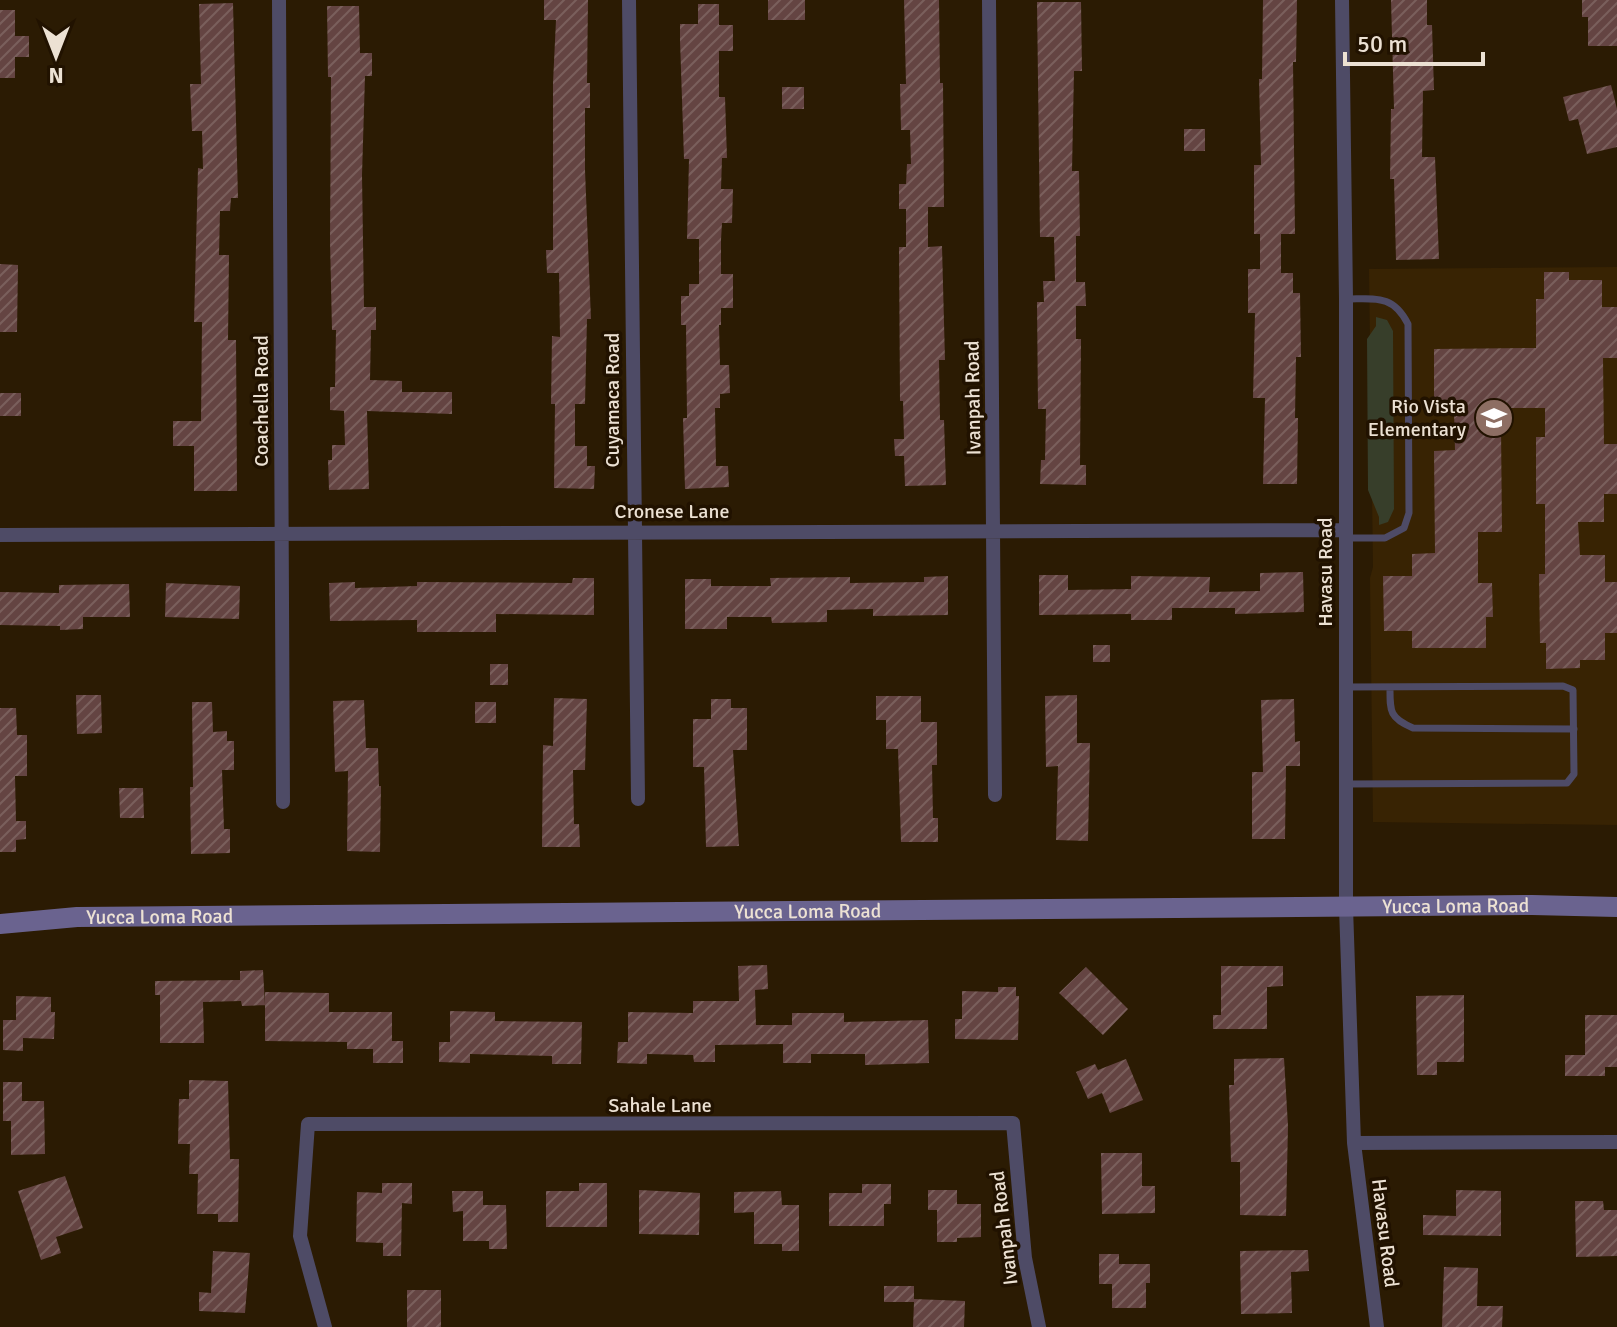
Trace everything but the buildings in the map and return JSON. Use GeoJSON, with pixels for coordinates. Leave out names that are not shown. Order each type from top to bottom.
{"type":"FeatureCollection","features":[{"type":"Feature","properties":{"kind":"main road","name":"Yucca Loma Road"},"geometry":{"type":"LineString","coordinates":[[0,924],[77,917],[1532,905],[1617,907]]}},
{"type":"Feature","properties":{"kind":"street","name":"Coachella Road"},"geometry":{"type":"LineString","coordinates":[[279,0],[283,802]]}},
{"type":"Feature","properties":{"kind":"street","name":"Cuyamaca Road"},"geometry":{"type":"LineString","coordinates":[[629,0],[638,799]]}},
{"type":"Feature","properties":{"kind":"street","name":"Ivanpah Road"},"geometry":{"type":"LineString","coordinates":[[989,0],[995,795]]}},
{"type":"Feature","properties":{"kind":"street","name":"Havasu Road"},"geometry":{"type":"LineString","coordinates":[[1342,0],[1346,299],[1346,907],[1354,1143],[1377,1327]]}},
{"type":"Feature","properties":{"kind":"street","name":"Cronese Lane"},"geometry":{"type":"LineString","coordinates":[[0,535],[634,531],[1345,534]]}},
{"type":"Feature","properties":{"kind":"street","name":"Ivanpah Road"},"geometry":{"type":"LineString","coordinates":[[1013,1123],[1025,1258],[1039,1327]]}},
{"type":"Feature","properties":{"kind":"street","name":"Sahale Lane"},"geometry":{"type":"LineString","coordinates":[[325,1327],[300,1236],[308,1124],[1013,1123]]}},
{"type":"Feature","properties":{"kind":"street"},"geometry":{"type":"LineString","coordinates":[[1354,1143],[1617,1142]]}},
{"type":"Feature","properties":{"kind":"lane"},"geometry":{"type":"LineString","coordinates":[[1345,534],[1385,538],[1404,528],[1409,513],[1408,324],[1401,311],[1385,299],[1346,299]]}},
{"type":"Feature","properties":{"kind":"lane"},"geometry":{"type":"LineString","coordinates":[[1345,687],[1563,686],[1573,690],[1574,729],[1574,774],[1567,783],[1346,784]]}},
{"type":"Feature","properties":{"kind":"lane"},"geometry":{"type":"LineString","coordinates":[[1390,687],[1390,711],[1399,722],[1413,728],[1574,729]]}},
{"type":"Feature","properties":{"kind":"shaded area","name":"Rio Vista Elementary"},"geometry":{"type":"Polygon","coordinates":[[[1617,267],[1617,825],[1373,822],[1369,269],[1617,267]]]}},
{"type":"Feature","properties":{"kind":"green space"},"geometry":{"type":"Polygon","coordinates":[[[1376,317],[1387,320],[1393,331],[1394,509],[1388,522],[1379,525],[1368,490],[1367,339],[1376,326],[1376,317]]]}},
{"type":"Feature","properties":{"kind":"place","name":"Rio Vista Elementary"},"geometry":{"type":"Point","coordinates":[1494,418]}}]}
